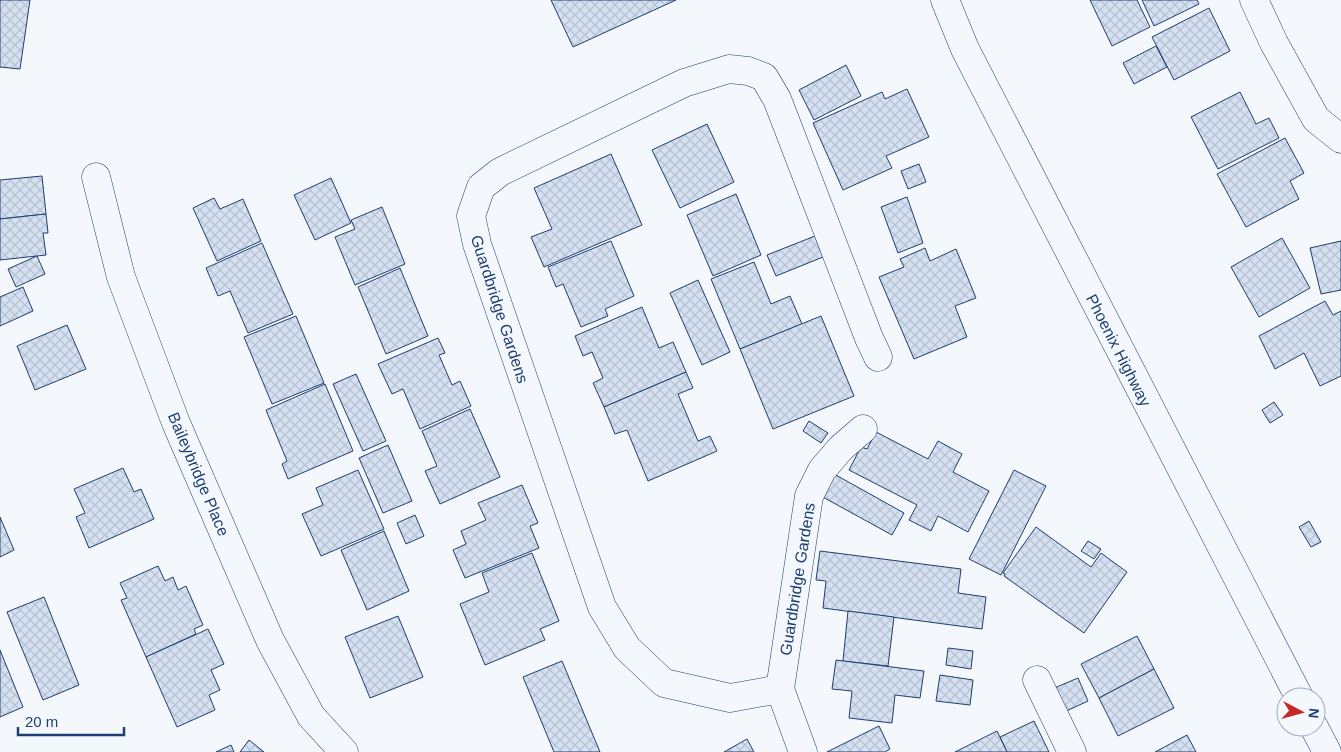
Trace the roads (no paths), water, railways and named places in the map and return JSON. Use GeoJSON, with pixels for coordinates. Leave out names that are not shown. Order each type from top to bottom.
{"type":"FeatureCollection","features":[{"type":"Feature","properties":{"kind":"street","name":"Phoenix Highway"},"geometry":{"type":"LineString","coordinates":[[945,0],[974,67],[1294,687]]}},
{"type":"Feature","properties":{"kind":"street"},"geometry":{"type":"LineString","coordinates":[[1254,0],[1274,43],[1316,119],[1341,139]]}},
{"type":"Feature","properties":{"kind":"street","name":"Guardbridge Gardens"},"geometry":{"type":"LineString","coordinates":[[780,689],[730,698],[664,683],[627,648],[602,607],[477,244],[471,216],[481,187],[500,172],[684,83],[729,69],[748,71],[764,77],[777,99],[878,357]]}},
{"type":"Feature","properties":{"kind":"street","name":"Baileybridge Place"},"geometry":{"type":"LineString","coordinates":[[96,177],[121,277],[176,423],[270,640],[311,716],[344,752]]}},
{"type":"Feature","properties":{"kind":"street","name":"Guardbridge Gardens"},"geometry":{"type":"LineString","coordinates":[[803,752],[780,689],[809,496],[822,470],[834,455],[863,429]]}},
{"type":"Feature","properties":{"kind":"street"},"geometry":{"type":"LineString","coordinates":[[1037,680],[1072,752]]}},
{"type":"Feature","properties":{"kind":"street"},"geometry":{"type":"LineString","coordinates":[[1319,737],[1327,752]]}}]}
